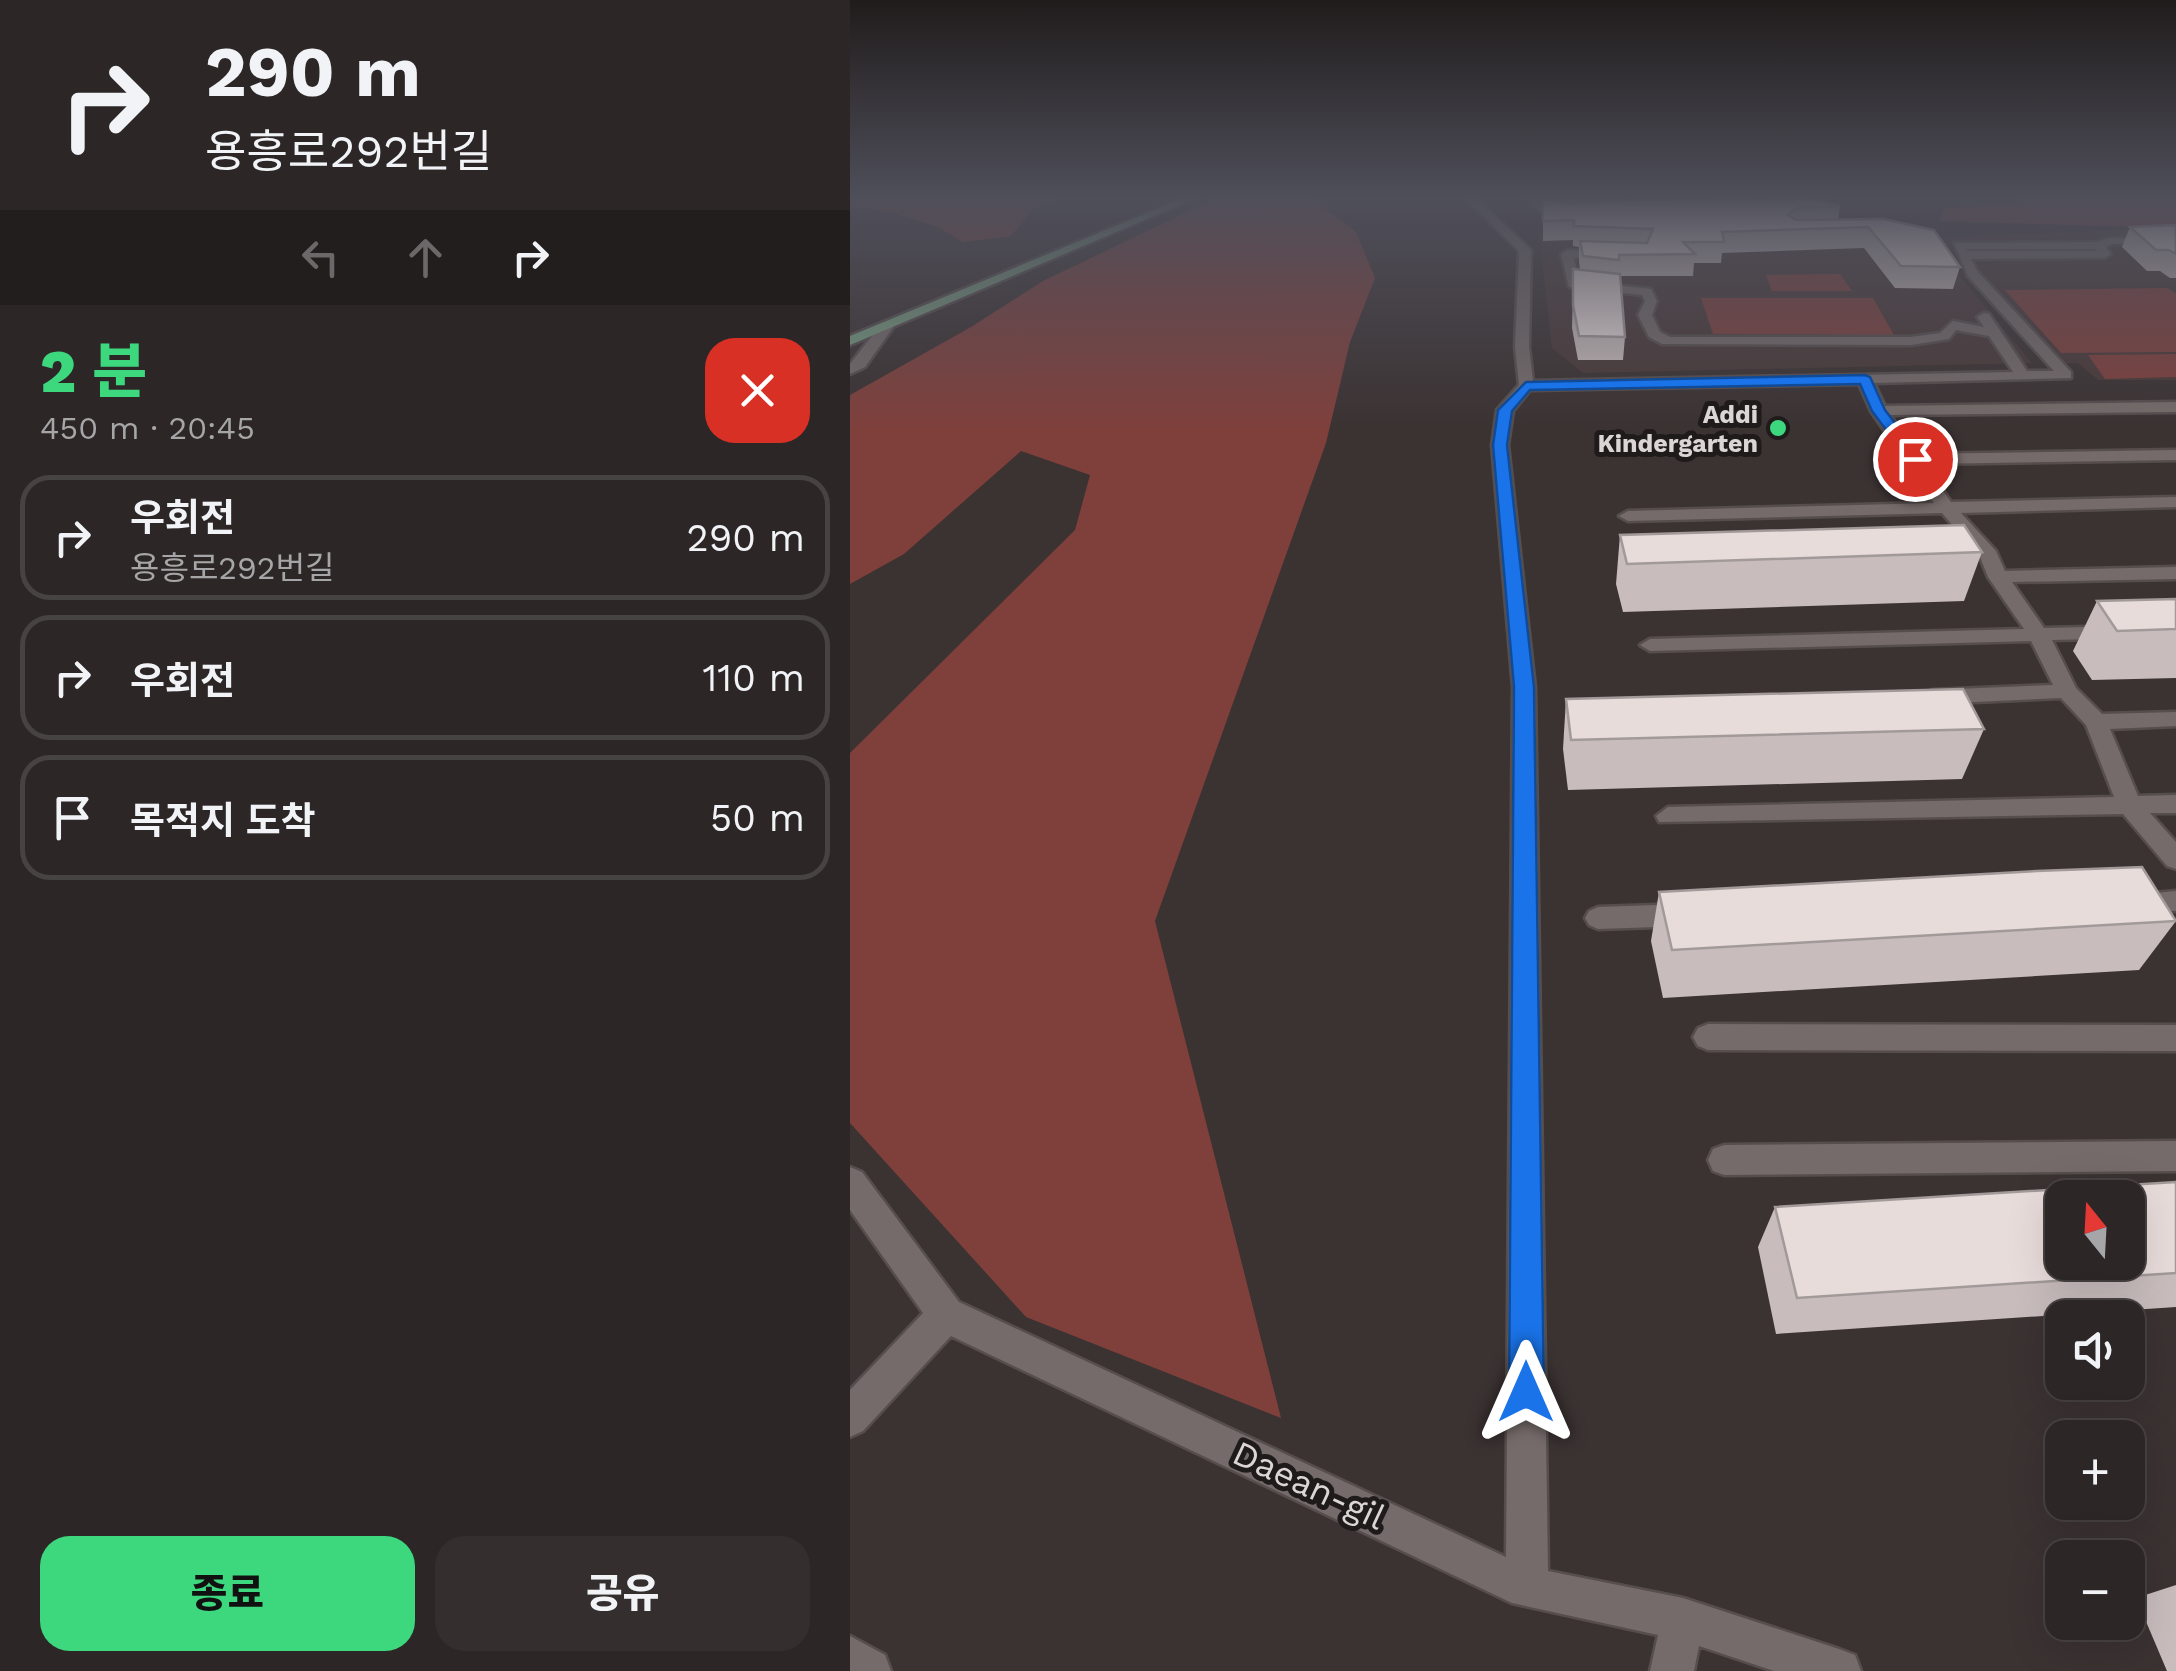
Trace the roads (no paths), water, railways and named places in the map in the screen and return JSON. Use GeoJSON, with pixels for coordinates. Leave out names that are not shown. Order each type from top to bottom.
{"type":"FeatureCollection","features":[{"type":"Feature","properties":{"kind":"main road"},"geometry":{"type":"LineString","coordinates":[[850,341],[1011,274]]}},
{"type":"Feature","properties":{"kind":"street"},"geometry":{"type":"LineString","coordinates":[[1524,274],[1522,347],[1526,386],[1505,410],[1500,445],[1524,687],[1527,1588]]}},
{"type":"Feature","properties":{"kind":"street"},"geometry":{"type":"LineString","coordinates":[[1571,274],[1573,284],[1647,292],[1651,301],[1645,315],[1654,334],[1667,341],[1911,341],[1944,336],[1953,325],[1991,332]]}},
{"type":"Feature","properties":{"kind":"street"},"geometry":{"type":"LineString","coordinates":[[1955,274],[2022,376]]}},
{"type":"Feature","properties":{"kind":"street"},"geometry":{"type":"LineString","coordinates":[[1526,386],[2066,375],[1974,274]]}},
{"type":"Feature","properties":{"kind":"street"},"geometry":{"type":"LineString","coordinates":[[850,370],[860,364],[887,326]]}},
{"type":"Feature","properties":{"kind":"street"},"geometry":{"type":"LineString","coordinates":[[1865,380],[1879,411],[2038,634],[2067,691],[2096,722],[2130,806],[2176,859]]}},
{"type":"Feature","properties":{"kind":"street"},"geometry":{"type":"LineString","coordinates":[[1879,411],[2176,407]]}},
{"type":"Feature","properties":{"kind":"street"},"geometry":{"type":"LineString","coordinates":[[1915,459],[2176,455]]}},
{"type":"Feature","properties":{"kind":"street"},"geometry":{"type":"LineString","coordinates":[[1628,516],[2176,502]]}},
{"type":"Feature","properties":{"kind":"street"},"geometry":{"type":"LineString","coordinates":[[1998,577],[2176,573]]}},
{"type":"Feature","properties":{"kind":"street"},"geometry":{"type":"LineString","coordinates":[[1650,644],[2176,631]]}},
{"type":"Feature","properties":{"kind":"street"},"geometry":{"type":"LineString","coordinates":[[1912,697],[2067,691]]}},
{"type":"Feature","properties":{"kind":"street"},"geometry":{"type":"LineString","coordinates":[[2096,722],[2176,719]]}},
{"type":"Feature","properties":{"kind":"street"},"geometry":{"type":"LineString","coordinates":[[1668,816],[2176,804]]}},
{"type":"Feature","properties":{"kind":"street"},"geometry":{"type":"LineString","coordinates":[[2096,904],[2176,902]]}},
{"type":"Feature","properties":{"kind":"street"},"geometry":{"type":"LineString","coordinates":[[1598,918],[1717,914]]}},
{"type":"Feature","properties":{"kind":"street"},"geometry":{"type":"LineString","coordinates":[[1708,1037],[2176,1038]]}},
{"type":"Feature","properties":{"kind":"street"},"geometry":{"type":"LineString","coordinates":[[1724,1160],[2176,1156]]}},
{"type":"Feature","properties":{"kind":"street","name":"Daean-gil"},"geometry":{"type":"LineString","coordinates":[[850,1183],[946,1315],[1527,1588],[1683,1620],[1838,1671]]}},
{"type":"Feature","properties":{"kind":"street"},"geometry":{"type":"LineString","coordinates":[[850,1418],[946,1315]]}},
{"type":"Feature","properties":{"kind":"street"},"geometry":{"type":"LineString","coordinates":[[1672,1671],[1683,1620]]}},
{"type":"Feature","properties":{"kind":"street"},"geometry":{"type":"LineString","coordinates":[[850,1658],[869,1671]]}},
{"type":"Feature","properties":{"kind":"place","name":"Addi Kindergarten"},"geometry":{"type":"Point","coordinates":[1778,428]}}]}
